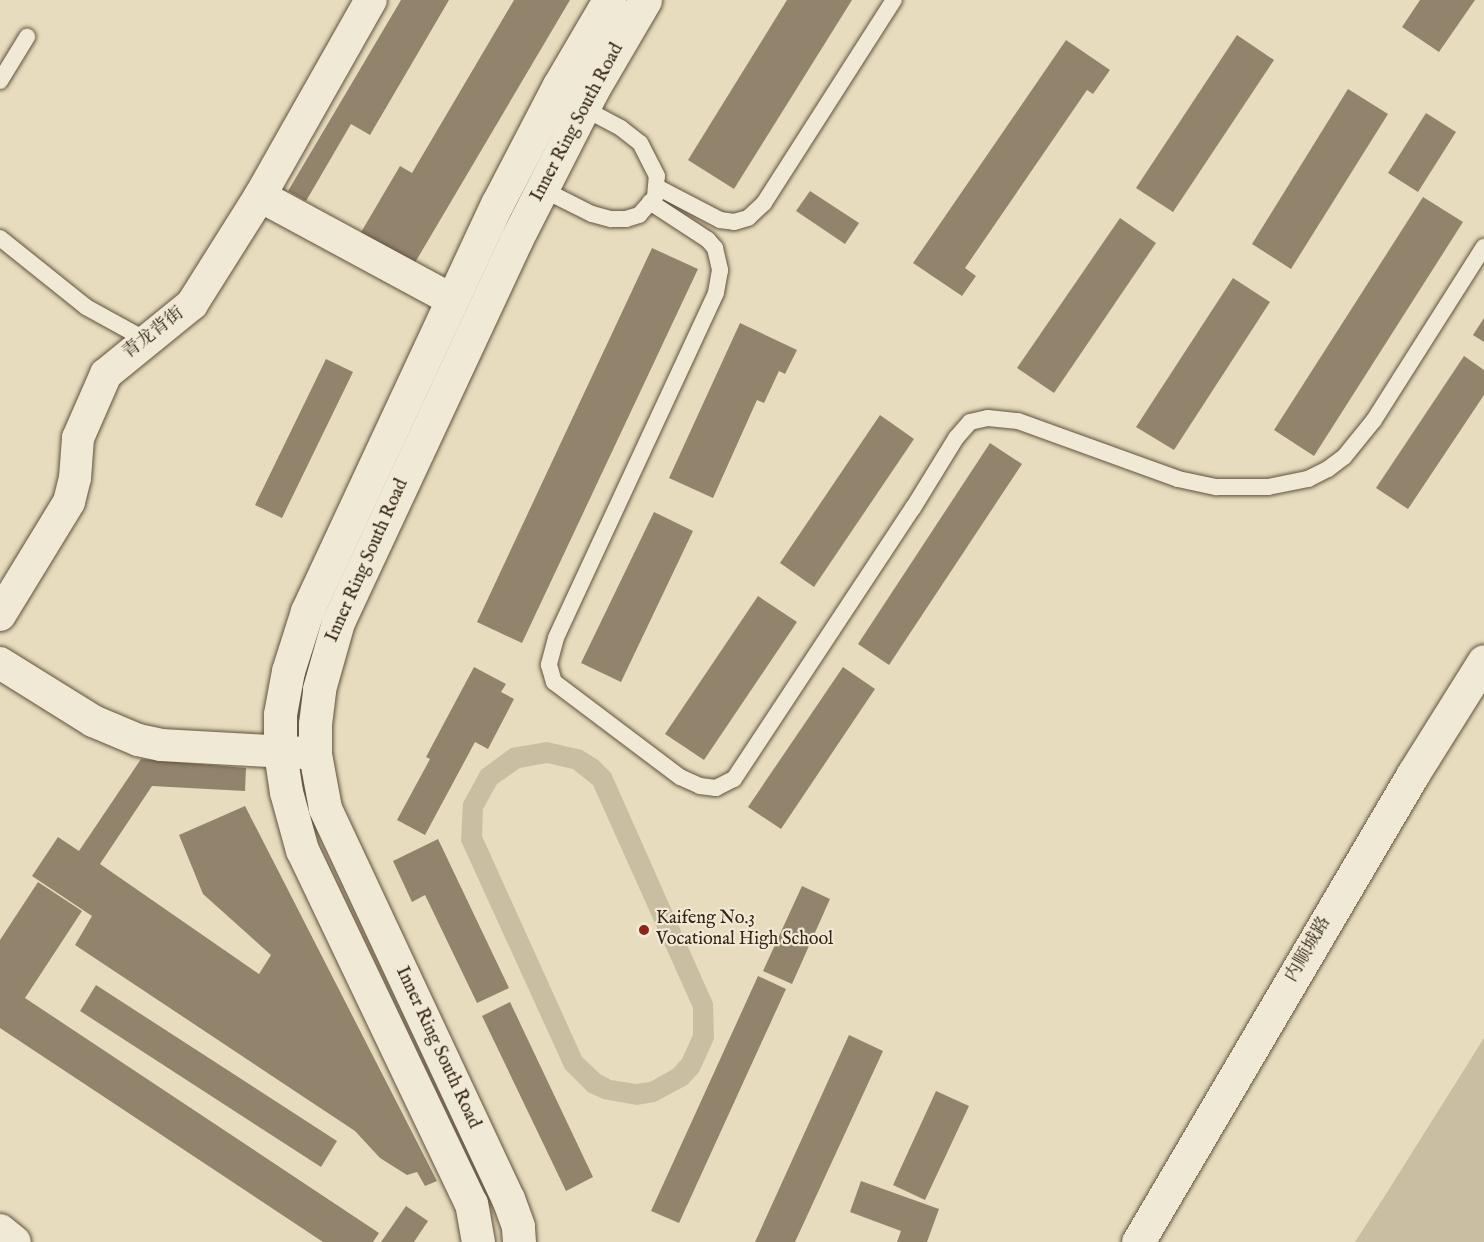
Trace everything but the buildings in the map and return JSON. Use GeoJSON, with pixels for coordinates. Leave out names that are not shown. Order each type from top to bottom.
{"type":"FeatureCollection","features":[{"type":"Feature","properties":{"kind":"street","name":"青龙背街"},"geometry":{"type":"LineString","coordinates":[[4,600],[69,502],[75,478],[78,438],[106,374],[192,304],[260,195],[371,0]]}},
{"type":"Feature","properties":{"kind":"street","name":"Inner Ring South Road"},"geometry":{"type":"LineString","coordinates":[[478,1242],[471,1204],[302,850],[292,820],[280,752],[280,714],[295,646],[307,611],[496,204],[559,85],[609,0]]}},
{"type":"Feature","properties":{"kind":"street","name":"Inner Ring South Road"},"geometry":{"type":"LineString","coordinates":[[519,1242],[518,1226],[508,1199],[325,808],[315,754],[319,689],[338,622],[542,189],[583,108],[645,0]]}},
{"type":"Feature","properties":{"kind":"street"},"geometry":{"type":"LineString","coordinates":[[260,195],[452,300]]}},
{"type":"Feature","properties":{"kind":"street","name":"内顺城路"},"geometry":{"type":"LineString","coordinates":[[1138,1242],[1413,774],[1484,661]]}},
{"type":"Feature","properties":{"kind":"street"},"geometry":{"type":"LineString","coordinates":[[0,663],[93,721],[138,740],[161,746],[315,754]]}},
{"type":"Feature","properties":{"kind":"street"},"geometry":{"type":"LineString","coordinates":[[0,1230],[15,1242]]}},
{"type":"Feature","properties":{"kind":"lane"},"geometry":{"type":"LineString","coordinates":[[654,194],[720,220],[734,222],[748,218],[764,203],[894,0]]}},
{"type":"Feature","properties":{"kind":"lane"},"geometry":{"type":"LineString","coordinates":[[0,81],[27,37]]}},
{"type":"Feature","properties":{"kind":"lane"},"geometry":{"type":"LineString","coordinates":[[542,189],[592,214],[611,219],[626,219],[639,215],[654,194],[657,176],[640,143],[621,128],[583,108]]}},
{"type":"Feature","properties":{"kind":"lane"},"geometry":{"type":"LineString","coordinates":[[654,194],[715,248],[718,262],[716,293],[556,638],[549,665],[554,682],[680,777],[700,786],[716,788],[734,779],[913,508],[956,438],[970,422],[988,418],[1018,421],[1178,479],[1217,487],[1268,487],[1308,479],[1328,469],[1344,457],[1374,420],[1484,246]]}},
{"type":"Feature","properties":{"kind":"lane"},"geometry":{"type":"LineString","coordinates":[[708,240],[720,220]]}},
{"type":"Feature","properties":{"kind":"lane"},"geometry":{"type":"LineString","coordinates":[[0,238],[86,307],[146,340]]}},
{"type":"Feature","properties":{"kind":"shaded area"},"geometry":{"type":"Polygon","coordinates":[[[547,742],[582,750],[598,760],[611,773],[713,1003],[714,1039],[699,1072],[687,1085],[655,1102],[637,1105],[603,1099],[588,1092],[565,1069],[461,841],[463,803],[481,770],[511,748],[547,742]],[[547,763],[520,768],[497,784],[483,809],[482,836],[582,1057],[600,1074],[611,1080],[636,1084],[650,1082],[673,1069],[682,1059],[693,1035],[693,1008],[593,785],[573,769],[547,763]]]}},
{"type":"Feature","properties":{"kind":"shaded area"},"geometry":{"type":"Polygon","coordinates":[[[1484,1038],[1484,1242],[1355,1242],[1386,1194],[1484,1038]]]}},
{"type":"Feature","properties":{"kind":"place","name":"Kaifeng No.3 Vocational High School"},"geometry":{"type":"Point","coordinates":[644,930]}}]}
